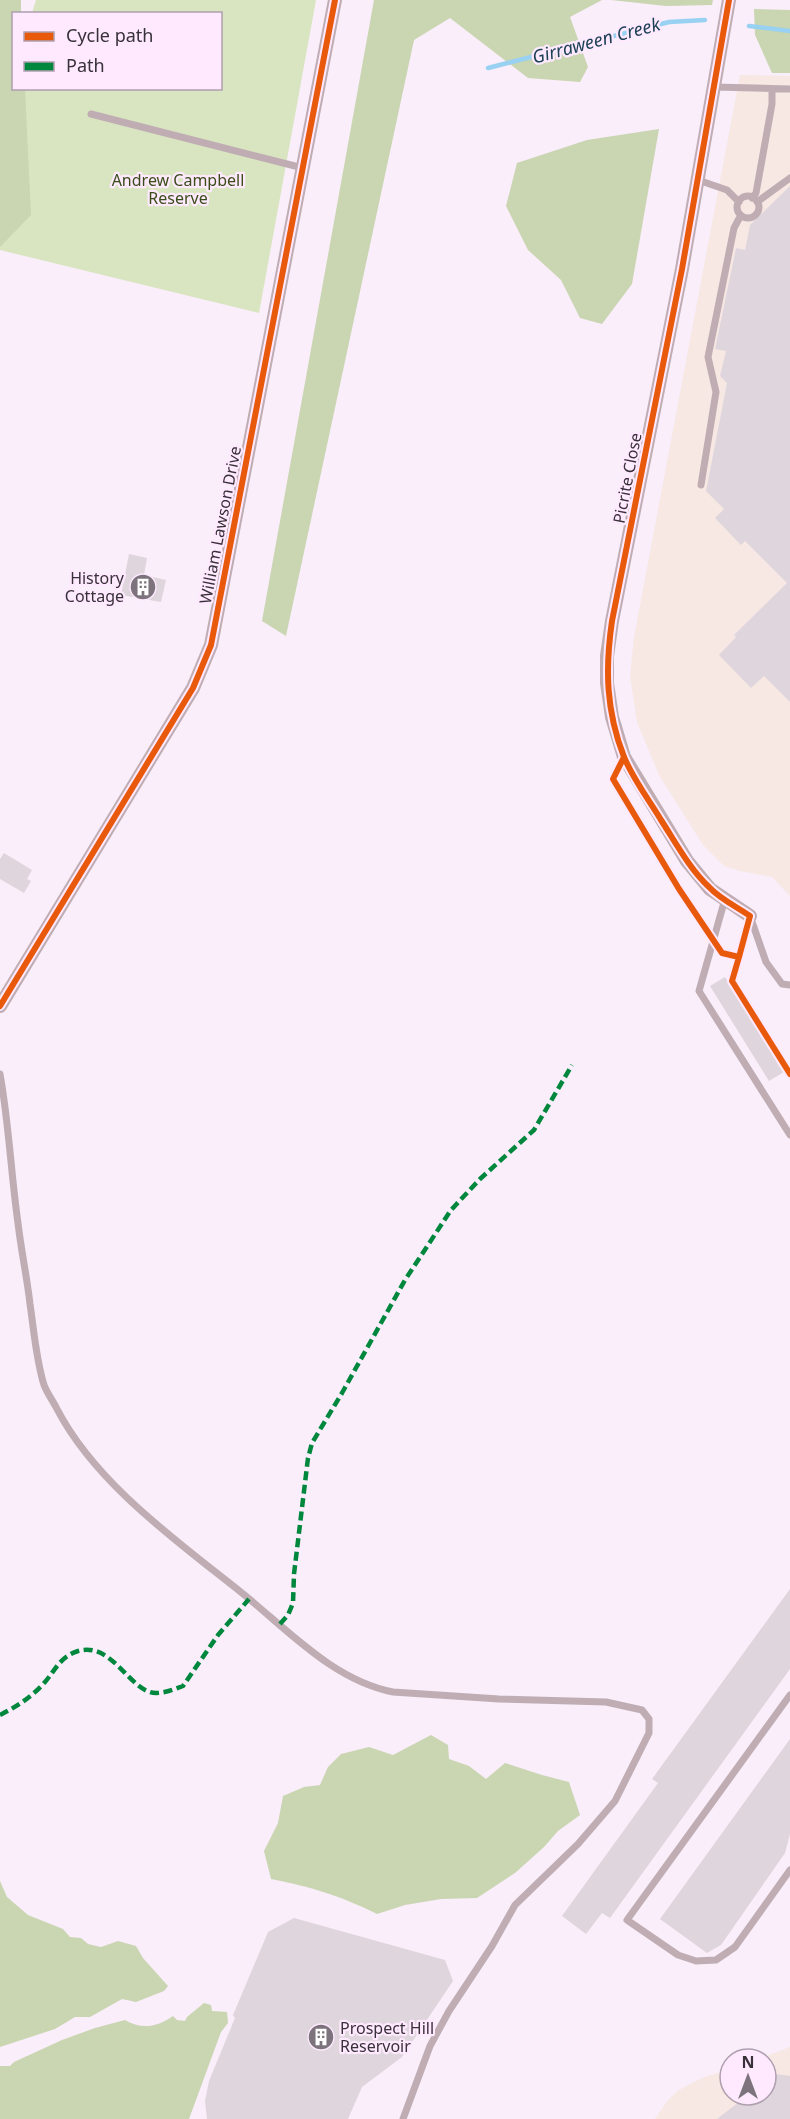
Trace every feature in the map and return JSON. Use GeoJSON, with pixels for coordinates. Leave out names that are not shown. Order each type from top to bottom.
{"type":"FeatureCollection","features":[{"type":"Feature","properties":{"kind":"street","name":"William Lawson Drive"},"geometry":{"type":"LineString","coordinates":[[0,1006],[193,688],[211,645],[334,0]]}},
{"type":"Feature","properties":{"kind":"street","name":"Picrite Close"},"geometry":{"type":"LineString","coordinates":[[729,0],[698,180],[612,621],[607,656],[607,683],[612,717],[624,757],[687,861],[710,889],[750,916]]}},
{"type":"Feature","properties":{"kind":"lane"},"geometry":{"type":"LineString","coordinates":[[714,87],[790,89]]}},
{"type":"Feature","properties":{"kind":"lane"},"geometry":{"type":"LineString","coordinates":[[772,89],[772,104],[755,200],[758,211],[754,216],[747,218],[741,215],[737,209],[744,197],[755,200],[790,178]]}},
{"type":"Feature","properties":{"kind":"lane"},"geometry":{"type":"LineString","coordinates":[[91,114],[303,168]]}},
{"type":"Feature","properties":{"kind":"lane"},"geometry":{"type":"LineString","coordinates":[[698,180],[727,190],[739,202]]}},
{"type":"Feature","properties":{"kind":"lane"},"geometry":{"type":"LineString","coordinates":[[701,484],[716,392],[708,357],[734,228],[741,215]]}},
{"type":"Feature","properties":{"kind":"lane"},"geometry":{"type":"LineString","coordinates":[[725,899],[699,991],[790,1135]]}},
{"type":"Feature","properties":{"kind":"lane"},"geometry":{"type":"LineString","coordinates":[[750,916],[766,962],[782,984],[790,985]]}},
{"type":"Feature","properties":{"kind":"lane"},"geometry":{"type":"LineString","coordinates":[[0,1074],[35,1342],[45,1385],[77,1443],[103,1473],[142,1511],[193,1554],[318,1656],[351,1678],[376,1689],[393,1692],[499,1699],[606,1702],[642,1710],[649,1719],[649,1733],[615,1801],[578,1845],[515,1905],[492,1946],[448,2011],[429,2046],[403,2119]]}},
{"type":"Feature","properties":{"kind":"lane"},"geometry":{"type":"LineString","coordinates":[[790,1695],[627,1920],[678,1954],[696,1961],[716,1960],[735,1947],[790,1870]]}},
{"type":"Feature","properties":{"kind":"shaded area"},"geometry":{"type":"Polygon","coordinates":[[[740,75],[790,76],[790,896],[772,877],[724,866],[703,845],[659,775],[637,722],[630,676],[634,637],[740,75]]]}},
{"type":"Feature","properties":{"kind":"shaded area"},"geometry":{"type":"Polygon","coordinates":[[[790,2047],[790,2119],[655,2119],[668,2100],[679,2090],[718,2073],[718,2107],[778,2107],[778,2052],[790,2047]]]}},
{"type":"Feature","properties":{"kind":"green space"},"geometry":{"type":"Polygon","coordinates":[[[0,0],[21,0],[21,12],[12,12],[12,90],[25,90],[31,215],[0,247],[0,0]]]}},
{"type":"Feature","properties":{"kind":"green space","name":"Andrew Campbell Reserve"},"geometry":{"type":"Polygon","coordinates":[[[36,0],[316,0],[259,313],[0,250],[0,59],[12,84],[12,90],[222,90],[222,12],[32,12],[36,0]]]}},
{"type":"Feature","properties":{"kind":"green space"},"geometry":{"type":"Polygon","coordinates":[[[374,0],[602,0],[570,17],[588,67],[580,82],[528,78],[450,18],[414,40],[286,636],[262,621],[374,0]]]}},
{"type":"Feature","properties":{"kind":"green space"},"geometry":{"type":"Polygon","coordinates":[[[611,0],[713,0],[712,5],[666,6],[611,0]]]}},
{"type":"Feature","properties":{"kind":"green space"},"geometry":{"type":"Polygon","coordinates":[[[754,9],[790,10],[790,73],[772,73],[755,35],[754,9]]]}},
{"type":"Feature","properties":{"kind":"green space"},"geometry":{"type":"Polygon","coordinates":[[[659,129],[632,284],[602,324],[580,318],[561,280],[528,250],[506,206],[517,163],[587,140],[659,129]]]}},
{"type":"Feature","properties":{"kind":"green space"},"geometry":{"type":"Polygon","coordinates":[[[431,1735],[448,1745],[449,1759],[469,1766],[486,1779],[505,1763],[569,1782],[580,1815],[558,1831],[515,1873],[477,1898],[441,1899],[405,1905],[377,1914],[325,1892],[271,1879],[264,1851],[278,1823],[283,1796],[304,1787],[320,1785],[328,1767],[341,1754],[369,1747],[393,1755],[431,1735]]]}},
{"type":"Feature","properties":{"kind":"green space"},"geometry":{"type":"Polygon","coordinates":[[[0,1881],[7,1897],[28,1915],[63,1929],[70,1937],[81,1938],[88,1944],[101,1947],[118,1941],[136,1946],[143,1958],[168,1986],[164,1991],[136,2002],[122,1999],[90,2017],[75,2017],[55,2029],[0,2047],[0,1881]]]}},
{"type":"Feature","properties":{"kind":"green space"},"geometry":{"type":"Polygon","coordinates":[[[204,2003],[211,2005],[212,2011],[227,2012],[228,2023],[221,2032],[189,2119],[0,2119],[0,2066],[10,2066],[62,2040],[125,2020],[143,2026],[161,2023],[173,2016],[177,2020],[185,2021],[204,2003]]]}},
{"type":"Feature","properties":{"kind":"building"},"geometry":{"type":"Polygon","coordinates":[[[790,186],[790,702],[764,676],[751,688],[719,655],[736,637],[734,635],[787,583],[745,541],[741,545],[715,518],[724,509],[706,491],[727,383],[720,376],[726,351],[715,349],[736,248],[745,250],[750,225],[790,186]]]}},
{"type":"Feature","properties":{"kind":"building","name":"History Cottage"},"geometry":{"type":"Polygon","coordinates":[[[129,554],[147,558],[144,575],[166,580],[161,602],[121,595],[129,554]]]}},
{"type":"Feature","properties":{"kind":"building"},"geometry":{"type":"Polygon","coordinates":[[[4,853],[32,870],[27,879],[31,881],[24,893],[0,879],[0,859],[4,853]]]}},
{"type":"Feature","properties":{"kind":"building"},"geometry":{"type":"Polygon","coordinates":[[[725,977],[784,1072],[769,1081],[710,986],[725,977]]]}},
{"type":"Feature","properties":{"kind":"building"},"geometry":{"type":"Polygon","coordinates":[[[790,1589],[790,1669],[610,1918],[602,1913],[586,1934],[562,1916],[658,1783],[652,1779],[790,1589]]]}},
{"type":"Feature","properties":{"kind":"building"},"geometry":{"type":"Polygon","coordinates":[[[790,1739],[790,1834],[785,1853],[721,1945],[707,1953],[660,1919],[790,1739]]]}},
{"type":"Feature","properties":{"kind":"building","name":"Prospect Hill Reservoir"},"geometry":{"type":"Polygon","coordinates":[[[294,1918],[445,1960],[453,1981],[402,2057],[362,2087],[348,2119],[207,2119],[205,2101],[209,2081],[235,2018],[233,2015],[268,1932],[294,1918]]]}},
{"type":"Feature","properties":{"kind":"building"},"geometry":{"type":"Polygon","coordinates":[[[778,2074],[790,2076],[790,2119],[717,2119],[732,2107],[778,2107],[778,2074]]]}},
{"type":"Feature","properties":{"kind":"waterway","name":"Girraween Creek"},"geometry":{"type":"LineString","coordinates":[[488,68],[669,22],[705,20]]}},
{"type":"Feature","properties":{"kind":"waterway","name":"Girraween Creek"},"geometry":{"type":"LineString","coordinates":[[749,26],[790,31]]}},
{"type":"Feature","properties":{"kind":"marked path"},"geometry":{"type":"LineString","coordinates":[[280,1624],[288,1615],[293,1603],[294,1574],[308,1458],[312,1443],[405,1280],[451,1210],[480,1179],[534,1130],[572,1065]]}},
{"type":"Feature","properties":{"kind":"marked path"},"geometry":{"type":"LineString","coordinates":[[0,1715],[30,1696],[63,1660],[78,1651],[90,1650],[101,1653],[147,1691],[160,1693],[183,1686],[218,1635],[249,1599]]}},
{"type":"Feature","properties":{"kind":"cycle path"},"geometry":{"type":"LineString","coordinates":[[0,1006],[193,688],[211,645],[335,0]]}},
{"type":"Feature","properties":{"kind":"cycle path"},"geometry":{"type":"LineString","coordinates":[[624,757],[613,779],[679,889],[722,953],[739,957],[750,916],[718,895],[695,872],[636,781],[618,740],[610,706],[608,673],[612,621],[682,269],[729,0]]}},
{"type":"Feature","properties":{"kind":"cycle path"},"geometry":{"type":"LineString","coordinates":[[739,957],[732,981],[790,1074]]}},
{"type":"Feature","properties":{"kind":"place","name":"History Cottage"},"geometry":{"type":"Point","coordinates":[143,587]}},
{"type":"Feature","properties":{"kind":"place","name":"Prospect Hill Reservoir"},"geometry":{"type":"Point","coordinates":[321,2037]}}]}
